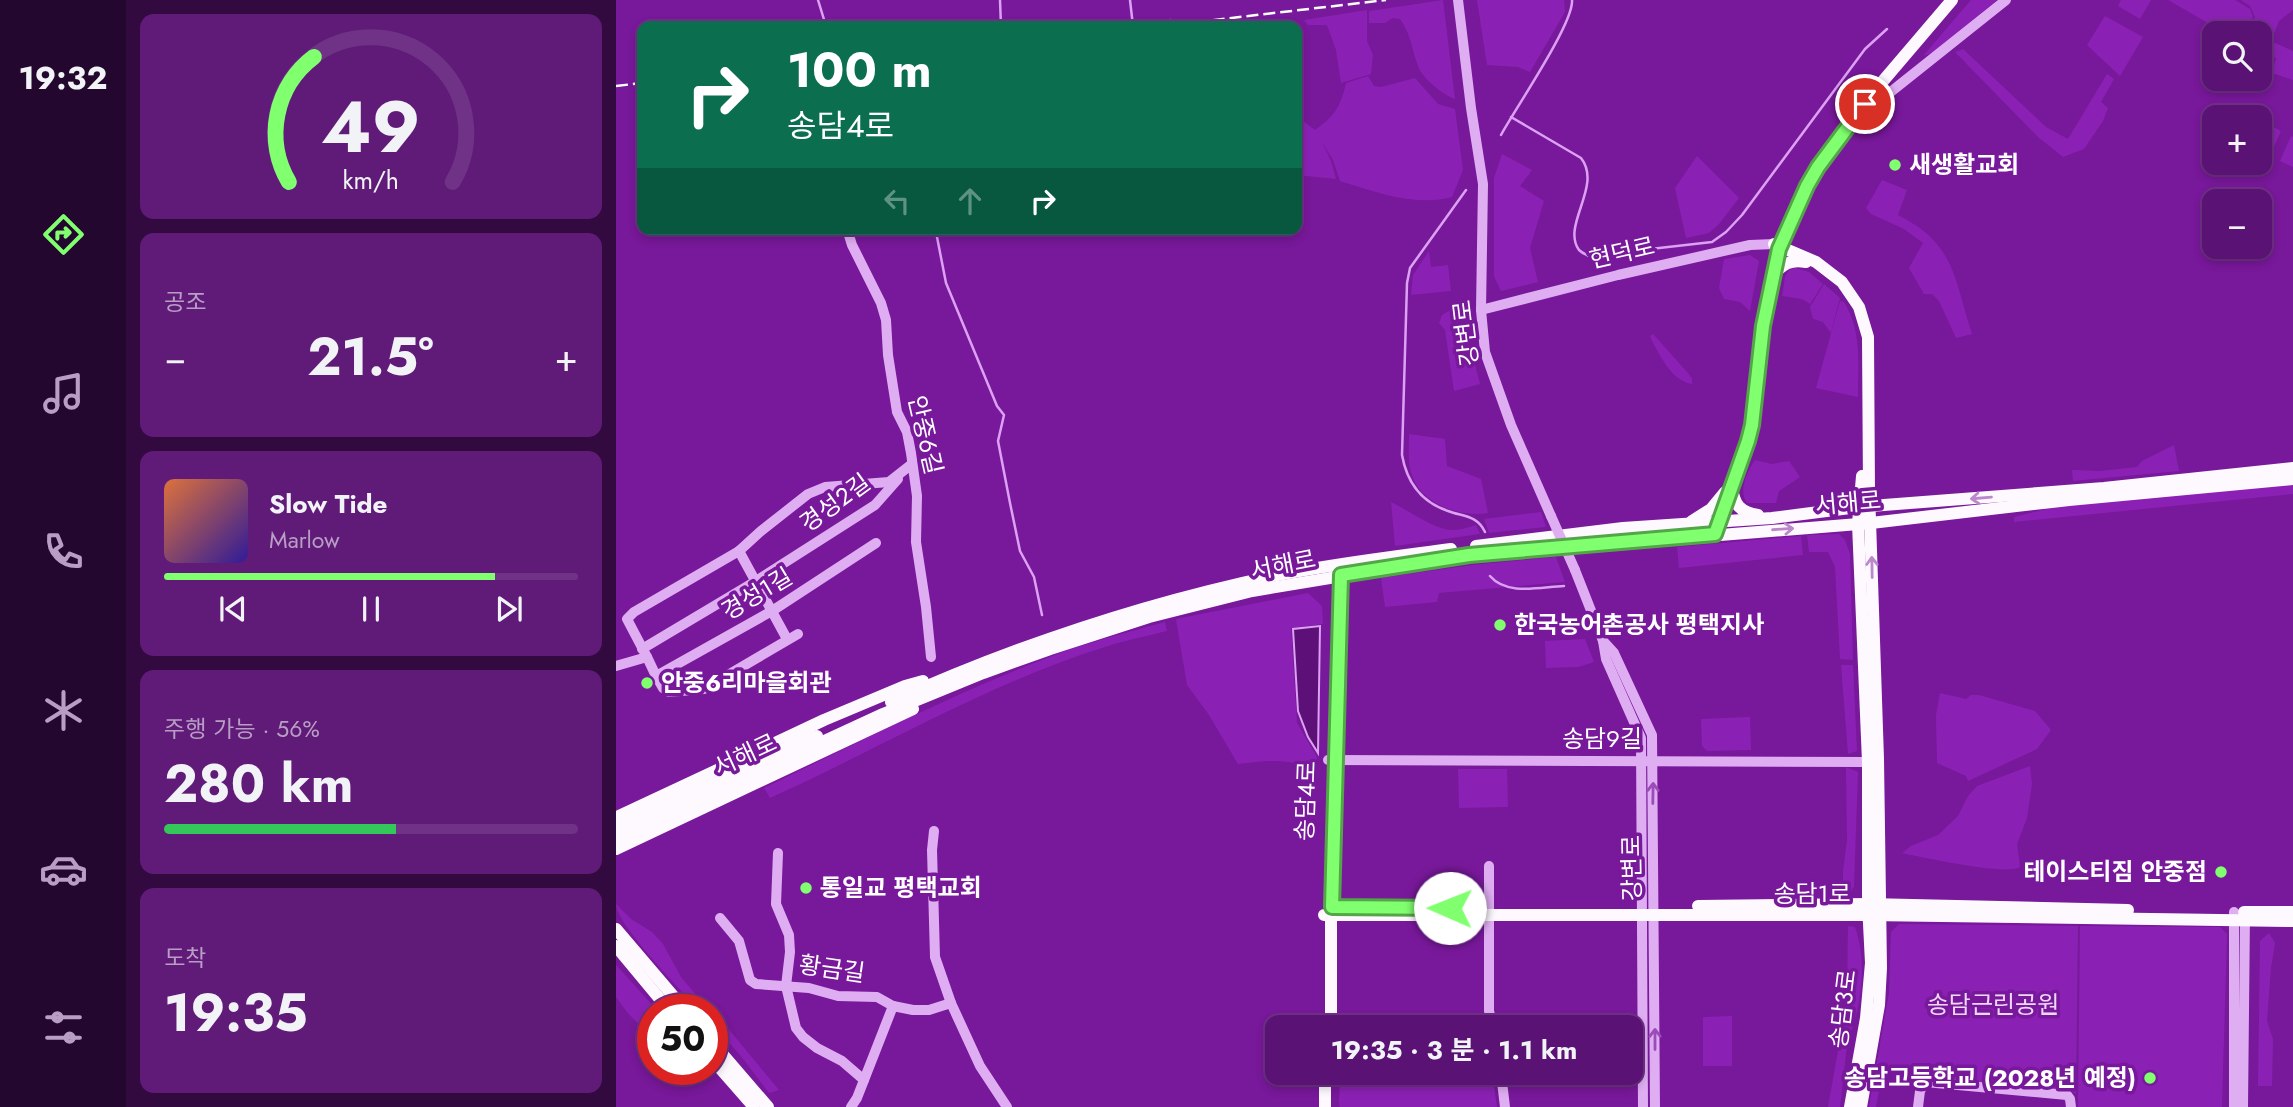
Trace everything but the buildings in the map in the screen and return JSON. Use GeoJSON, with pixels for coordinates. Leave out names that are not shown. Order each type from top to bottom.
{"type":"FeatureCollection","features":[{"type":"Feature","properties":{"kind":"main road"},"geometry":{"type":"LineString","coordinates":[[1685,524],[1711,509],[1728,489],[1746,423],[1776,247],[1818,167],[1952,0]]}},
{"type":"Feature","properties":{"kind":"main road"},"geometry":{"type":"LineString","coordinates":[[1776,247],[1806,262]]}},
{"type":"Feature","properties":{"kind":"main road"},"geometry":{"type":"LineString","coordinates":[[1714,528],[1748,441],[1754,416],[1757,361],[1776,247]]}},
{"type":"Feature","properties":{"kind":"main road"},"geometry":{"type":"LineString","coordinates":[[1776,247],[1816,262],[1834,274],[1852,295],[1864,320],[1870,362],[1864,523],[1873,909]]}},
{"type":"Feature","properties":{"kind":"main road"},"geometry":{"type":"LineString","coordinates":[[1773,275],[1785,263],[1806,262]]}},
{"type":"Feature","properties":{"kind":"main road","name":"서해로"},"geometry":{"type":"LineString","coordinates":[[1806,262],[1838,284],[1861,318],[1865,338],[1861,491],[1864,507]]}},
{"type":"Feature","properties":{"kind":"main road","name":"서해로"},"geometry":{"type":"LineString","coordinates":[[616,826],[983,673],[1158,614],[1252,591],[1469,555],[1714,528],[1864,507],[2104,488],[2293,468]]}},
{"type":"Feature","properties":{"kind":"main road","name":"서해로"},"geometry":{"type":"LineString","coordinates":[[616,837],[960,670],[1142,609],[1270,576],[1623,528],[1685,524],[1714,528],[1864,523],[2293,479]]}},
{"type":"Feature","properties":{"kind":"main road"},"geometry":{"type":"LineString","coordinates":[[1728,489],[1740,510],[1772,518]]}},
{"type":"Feature","properties":{"kind":"main road"},"geometry":{"type":"LineString","coordinates":[[1864,523],[1878,759],[1873,909]]}},
{"type":"Feature","properties":{"kind":"main road","name":"송담4로"},"geometry":{"type":"LineString","coordinates":[[1325,1015],[1337,576]]}},
{"type":"Feature","properties":{"kind":"main road"},"geometry":{"type":"LineString","coordinates":[[616,817],[824,720],[905,686],[960,670]]}},
{"type":"Feature","properties":{"kind":"main road"},"geometry":{"type":"LineString","coordinates":[[616,849],[893,720],[983,673]]}},
{"type":"Feature","properties":{"kind":"main road","name":"송담1로"},"geometry":{"type":"LineString","coordinates":[[1328,911],[1873,909],[2240,916],[2293,921]]}},
{"type":"Feature","properties":{"kind":"main road","name":"송담3로"},"geometry":{"type":"LineString","coordinates":[[1850,1107],[1869,990],[1873,909]]}},
{"type":"Feature","properties":{"kind":"main road","name":"송담3로"},"geometry":{"type":"LineString","coordinates":[[1861,1107],[1879,1005],[1881,968],[1873,909]]}},
{"type":"Feature","properties":{"kind":"main road","name":"송담4로"},"geometry":{"type":"LineString","coordinates":[[1328,911],[1331,1015]]}},
{"type":"Feature","properties":{"kind":"main road","name":"송담1로"},"geometry":{"type":"LineString","coordinates":[[2240,916],[2293,912]]}},
{"type":"Feature","properties":{"kind":"main road"},"geometry":{"type":"LineString","coordinates":[[618,934],[658,994]]}},
{"type":"Feature","properties":{"kind":"main road"},"geometry":{"type":"LineString","coordinates":[[618,934],[671,994]]}},
{"type":"Feature","properties":{"kind":"main road"},"geometry":{"type":"LineString","coordinates":[[728,1061],[768,1107]]}},
{"type":"Feature","properties":{"kind":"main road"},"geometry":{"type":"LineString","coordinates":[[728,1077],[754,1107]]}},
{"type":"Feature","properties":{"kind":"main road"},"geometry":{"type":"LineString","coordinates":[[1325,1085],[1325,1107]]}},
{"type":"Feature","properties":{"kind":"main road"},"geometry":{"type":"LineString","coordinates":[[1331,1085],[1331,1107]]}},
{"type":"Feature","properties":{"kind":"street"},"geometry":{"type":"LineString","coordinates":[[1850,124],[2006,0]]}},
{"type":"Feature","properties":{"kind":"street","name":"강변로"},"geometry":{"type":"LineString","coordinates":[[1458,5],[1483,184],[1481,310],[1485,352],[1500,397],[1603,640],[1614,653],[1652,735],[1648,761],[1648,911],[1643,1107]]}},
{"type":"Feature","properties":{"kind":"street","name":"안중6길"},"geometry":{"type":"LineString","coordinates":[[849,235],[881,303],[886,320],[888,355],[897,412],[906,432],[917,496],[916,542],[931,657]]}},
{"type":"Feature","properties":{"kind":"street","name":"현덕로"},"geometry":{"type":"LineString","coordinates":[[1481,310],[1750,245],[1776,247]]}},
{"type":"Feature","properties":{"kind":"street","name":"경성2길"},"geometry":{"type":"LineString","coordinates":[[912,464],[875,505],[645,653],[627,619],[634,612],[739,551],[808,494],[825,487],[889,482],[912,464]]}},
{"type":"Feature","properties":{"kind":"street","name":"경성1길"},"geometry":{"type":"LineString","coordinates":[[656,676],[772,611],[876,543]]}},
{"type":"Feature","properties":{"kind":"street"},"geometry":{"type":"LineString","coordinates":[[739,551],[787,639]]}},
{"type":"Feature","properties":{"kind":"street"},"geometry":{"type":"LineString","coordinates":[[616,666],[645,653],[663,688],[669,692],[704,689],[798,634]]}},
{"type":"Feature","properties":{"kind":"street","name":"송담9길"},"geometry":{"type":"LineString","coordinates":[[1332,760],[1868,762]]}},
{"type":"Feature","properties":{"kind":"street"},"geometry":{"type":"LineString","coordinates":[[934,831],[932,850],[935,957],[951,1003],[980,1066],[1007,1107]]}},
{"type":"Feature","properties":{"kind":"street","name":"황금길"},"geometry":{"type":"LineString","coordinates":[[778,853],[776,904],[789,935],[786,986],[809,988],[838,996],[877,997],[894,1006],[851,1107]]}},
{"type":"Feature","properties":{"kind":"street"},"geometry":{"type":"LineString","coordinates":[[1489,866],[1490,1015]]}},
{"type":"Feature","properties":{"kind":"street","name":"강변로"},"geometry":{"type":"LineString","coordinates":[[1648,911],[1655,1107]]}},
{"type":"Feature","properties":{"kind":"street"},"geometry":{"type":"LineString","coordinates":[[2234,1107],[2240,916]]}},
{"type":"Feature","properties":{"kind":"street"},"geometry":{"type":"LineString","coordinates":[[2240,916],[2243,1107]]}},
{"type":"Feature","properties":{"kind":"street"},"geometry":{"type":"LineString","coordinates":[[720,918],[739,941],[750,980],[756,984],[786,986],[796,1028],[803,1037],[842,1061],[864,1080]]}},
{"type":"Feature","properties":{"kind":"street"},"geometry":{"type":"LineString","coordinates":[[894,1006],[929,1010],[951,1003]]}},
{"type":"Feature","properties":{"kind":"street"},"geometry":{"type":"LineString","coordinates":[[1918,1107],[1920,1091],[1925,1082],[2067,1095],[2071,1107]]}},
{"type":"Feature","properties":{"kind":"street"},"geometry":{"type":"LineString","coordinates":[[1502,1085],[1505,1107]]}},
{"type":"Feature","properties":{"kind":"green space"},"geometry":{"type":"Polygon","coordinates":[[[1443,0],[1455,99],[1434,86],[1420,71],[1409,36],[1400,19],[1369,23],[1369,11],[1443,0]]]}},
{"type":"Feature","properties":{"kind":"green space"},"geometry":{"type":"Polygon","coordinates":[[[1477,0],[1564,0],[1565,12],[1530,72],[1518,67],[1487,65],[1477,0]]]}},
{"type":"Feature","properties":{"kind":"green space"},"geometry":{"type":"Polygon","coordinates":[[[1971,0],[1997,0],[1932,53],[1923,56],[1971,0]]]}},
{"type":"Feature","properties":{"kind":"green space"},"geometry":{"type":"Polygon","coordinates":[[[2121,0],[2151,0],[2140,19],[2118,6],[2121,0]]]}},
{"type":"Feature","properties":{"kind":"green space"},"geometry":{"type":"Polygon","coordinates":[[[2168,0],[2235,0],[2250,9],[2253,17],[2250,21],[2205,21],[2168,0]]]}},
{"type":"Feature","properties":{"kind":"green space"},"geometry":{"type":"Polygon","coordinates":[[[2241,0],[2293,0],[2293,10],[2279,21],[2272,38],[2272,21],[2253,21],[2255,17],[2250,6],[2241,0]]]}},
{"type":"Feature","properties":{"kind":"green space"},"geometry":{"type":"Polygon","coordinates":[[[1367,10],[1367,41],[1373,55],[1371,74],[1341,83],[1336,50],[1327,25],[1308,25],[1304,20],[1367,10]]]}},
{"type":"Feature","properties":{"kind":"green space"},"geometry":{"type":"Polygon","coordinates":[[[2105,16],[2143,37],[2120,76],[2087,45],[2105,16]]]}},
{"type":"Feature","properties":{"kind":"green space"},"geometry":{"type":"Polygon","coordinates":[[[2272,41],[2293,51],[2293,80],[2272,73],[2276,58],[2272,57],[2272,41]]]}},
{"type":"Feature","properties":{"kind":"green space"},"geometry":{"type":"Polygon","coordinates":[[[1963,49],[2046,127],[2068,139],[2107,74],[2114,79],[2101,102],[2108,108],[2103,121],[2084,149],[2063,157],[2038,137],[1955,52],[1963,49]]]}},
{"type":"Feature","properties":{"kind":"green space"},"geometry":{"type":"Polygon","coordinates":[[[1368,76],[1374,86],[1381,87],[1415,78],[1438,104],[1455,109],[1463,170],[1452,197],[1438,200],[1410,199],[1381,194],[1340,181],[1333,160],[1322,142],[1336,179],[1302,176],[1302,120],[1315,130],[1327,120],[1336,110],[1346,83],[1368,76]]]}},
{"type":"Feature","properties":{"kind":"green space"},"geometry":{"type":"Polygon","coordinates":[[[2272,126],[2281,131],[2272,151],[2272,126]]]}},
{"type":"Feature","properties":{"kind":"green space"},"geometry":{"type":"Polygon","coordinates":[[[2291,136],[2293,137],[2293,167],[2280,161],[2291,136]]]}},
{"type":"Feature","properties":{"kind":"green space"},"geometry":{"type":"Polygon","coordinates":[[[1502,154],[1532,170],[1520,186],[1544,201],[1530,248],[1538,282],[1501,291],[1494,276],[1494,178],[1502,154]]]}},
{"type":"Feature","properties":{"kind":"green space"},"geometry":{"type":"Polygon","coordinates":[[[1697,156],[1739,198],[1709,233],[1686,238],[1675,188],[1697,156]]]}},
{"type":"Feature","properties":{"kind":"green space"},"geometry":{"type":"Polygon","coordinates":[[[1882,180],[1907,190],[1898,215],[1932,238],[1942,251],[1956,280],[1972,334],[1956,338],[1939,301],[1932,294],[1924,294],[1909,268],[1923,243],[1904,229],[1871,214],[1866,208],[1882,180]]]}},
{"type":"Feature","properties":{"kind":"green space"},"geometry":{"type":"Polygon","coordinates":[[[1429,251],[1431,267],[1448,265],[1451,291],[1411,295],[1413,275],[1429,251]]]}},
{"type":"Feature","properties":{"kind":"green space"},"geometry":{"type":"Polygon","coordinates":[[[1750,255],[1759,261],[1750,311],[1740,302],[1724,299],[1719,288],[1724,259],[1750,255]]]}},
{"type":"Feature","properties":{"kind":"green space"},"geometry":{"type":"Polygon","coordinates":[[[1795,268],[1809,272],[1823,284],[1810,304],[1802,299],[1782,296],[1785,277],[1789,270],[1795,268]]]}},
{"type":"Feature","properties":{"kind":"green space"},"geometry":{"type":"Polygon","coordinates":[[[1824,284],[1840,298],[1831,333],[1823,322],[1813,319],[1810,307],[1824,284]]]}},
{"type":"Feature","properties":{"kind":"green space"},"geometry":{"type":"Polygon","coordinates":[[[1840,301],[1844,302],[1854,324],[1858,397],[1816,388],[1840,301]]]}},
{"type":"Feature","properties":{"kind":"green space"},"geometry":{"type":"Polygon","coordinates":[[[1452,309],[1466,311],[1466,330],[1480,384],[1454,391],[1445,330],[1439,323],[1442,315],[1452,309]]]}},
{"type":"Feature","properties":{"kind":"green space"},"geometry":{"type":"Polygon","coordinates":[[[1653,334],[1688,373],[1692,384],[1679,378],[1668,367],[1652,341],[1650,336],[1653,334]]]}},
{"type":"Feature","properties":{"kind":"green space"},"geometry":{"type":"Polygon","coordinates":[[[1409,434],[1445,439],[1447,466],[1481,479],[1488,513],[1455,511],[1425,495],[1411,473],[1409,434]]]}},
{"type":"Feature","properties":{"kind":"green space"},"geometry":{"type":"Polygon","coordinates":[[[2174,445],[2179,471],[2073,481],[2072,470],[2100,471],[2137,467],[2142,461],[2174,445]]]}},
{"type":"Feature","properties":{"kind":"green space"},"geometry":{"type":"Polygon","coordinates":[[[1755,460],[1772,464],[1789,461],[1800,477],[1779,491],[1776,503],[1747,503],[1743,487],[1755,460]]]}},
{"type":"Feature","properties":{"kind":"green space"},"geometry":{"type":"Polygon","coordinates":[[[2293,484],[2293,494],[2014,522],[2014,517],[2055,507],[2293,484]]]}},
{"type":"Feature","properties":{"kind":"green space"},"geometry":{"type":"Polygon","coordinates":[[[1391,502],[1439,527],[1457,530],[1476,525],[1480,534],[1395,546],[1391,502]]]}},
{"type":"Feature","properties":{"kind":"green space"},"geometry":{"type":"Polygon","coordinates":[[[1541,512],[1546,527],[1489,533],[1484,519],[1541,512]]]}},
{"type":"Feature","properties":{"kind":"green space"},"geometry":{"type":"Polygon","coordinates":[[[1839,534],[1845,540],[1850,554],[1853,660],[1840,659],[1835,567],[1828,552],[1809,552],[1807,535],[1839,534]]]}},
{"type":"Feature","properties":{"kind":"green space"},"geometry":{"type":"Polygon","coordinates":[[[1801,536],[1803,555],[1679,568],[1677,547],[1801,536]]]}},
{"type":"Feature","properties":{"kind":"green space"},"geometry":{"type":"Polygon","coordinates":[[[1556,557],[1565,582],[1439,593],[1437,602],[1385,607],[1381,578],[1556,557]]]}},
{"type":"Feature","properties":{"kind":"green space"},"geometry":{"type":"Polygon","coordinates":[[[1308,593],[1322,606],[1323,624],[1291,628],[1297,723],[1317,757],[1317,770],[1297,763],[1278,761],[1238,764],[1209,715],[1187,685],[1176,619],[1308,593]]]}},
{"type":"Feature","properties":{"kind":"green space"},"geometry":{"type":"Polygon","coordinates":[[[1165,622],[1167,631],[1105,647],[1019,679],[770,798],[764,788],[1011,672],[1105,638],[1165,622]]]}},
{"type":"Feature","properties":{"kind":"green space"},"geometry":{"type":"Polygon","coordinates":[[[1585,639],[1594,662],[1578,667],[1546,668],[1545,641],[1585,639]]]}},
{"type":"Feature","properties":{"kind":"green space"},"geometry":{"type":"Polygon","coordinates":[[[1841,665],[1853,665],[1857,751],[1848,754],[1841,665]]]}},
{"type":"Feature","properties":{"kind":"green space"},"geometry":{"type":"Polygon","coordinates":[[[1940,693],[1966,699],[1971,695],[1979,695],[2035,711],[2051,730],[2037,749],[1968,781],[1966,776],[1937,763],[1936,715],[1940,693]]]}},
{"type":"Feature","properties":{"kind":"green space"},"geometry":{"type":"Polygon","coordinates":[[[1750,717],[1751,750],[1707,751],[1702,746],[1701,719],[1750,717]]]}},
{"type":"Feature","properties":{"kind":"green space"},"geometry":{"type":"Polygon","coordinates":[[[2030,766],[2032,784],[2027,818],[2017,844],[2020,867],[1982,868],[1902,853],[1911,846],[1938,835],[1958,816],[1968,796],[1977,786],[2030,766]]]}},
{"type":"Feature","properties":{"kind":"green space"},"geometry":{"type":"Polygon","coordinates":[[[1846,767],[1858,772],[1854,887],[1849,894],[1843,896],[1847,841],[1846,767]]]}},
{"type":"Feature","properties":{"kind":"green space"},"geometry":{"type":"Polygon","coordinates":[[[1458,769],[1507,769],[1508,807],[1459,808],[1458,769]]]}},
{"type":"Feature","properties":{"kind":"green space"},"geometry":{"type":"Polygon","coordinates":[[[616,904],[631,919],[652,932],[663,944],[681,977],[695,994],[685,994],[651,957],[619,914],[616,904]]]}},
{"type":"Feature","properties":{"kind":"green space","name":"송담근린공원"},"geometry":{"type":"Polygon","coordinates":[[[1899,924],[2078,926],[2076,1094],[2069,1090],[1969,1083],[1883,1069],[1876,1107],[1869,1107],[1889,993],[1891,932],[1899,924]]]}},
{"type":"Feature","properties":{"kind":"green space"},"geometry":{"type":"Polygon","coordinates":[[[1848,926],[1855,927],[1859,940],[1862,981],[1858,1009],[1850,1035],[1841,1035],[1847,996],[1848,926]]]}},
{"type":"Feature","properties":{"kind":"green space","name":"송담근린공원"},"geometry":{"type":"Polygon","coordinates":[[[2080,926],[2220,927],[2227,934],[2222,1107],[2078,1107],[2080,926]]]}},
{"type":"Feature","properties":{"kind":"green space"},"geometry":{"type":"Polygon","coordinates":[[[2269,933],[2275,943],[2267,1021],[2273,1039],[2272,1086],[2258,1086],[2260,941],[2269,933]]]}},
{"type":"Feature","properties":{"kind":"green space"},"geometry":{"type":"Polygon","coordinates":[[[616,965],[642,994],[637,994],[637,1022],[627,1012],[616,997],[616,965]]]}},
{"type":"Feature","properties":{"kind":"green space"},"geometry":{"type":"Polygon","coordinates":[[[1732,1016],[1732,1066],[1703,1066],[1703,1017],[1732,1016]]]}},
{"type":"Feature","properties":{"kind":"green space"},"geometry":{"type":"Polygon","coordinates":[[[728,1029],[779,1090],[769,1093],[728,1042],[728,1029]]]}},
{"type":"Feature","properties":{"kind":"green space"},"geometry":{"type":"Polygon","coordinates":[[[1839,1045],[1847,1045],[1840,1107],[1828,1107],[1839,1045]]]}},
{"type":"Feature","properties":{"kind":"green space"},"geometry":{"type":"Polygon","coordinates":[[[1340,1085],[1494,1085],[1497,1107],[1340,1107],[1340,1085]]]}},
{"type":"Feature","properties":{"kind":"shaded area"},"geometry":{"type":"Polygon","coordinates":[[[1320,626],[1318,753],[1308,737],[1298,711],[1293,629],[1320,626]]]}},
{"type":"Feature","properties":{"kind":"waterway"},"geometry":{"type":"LineString","coordinates":[[818,0],[824,21]]}},
{"type":"Feature","properties":{"kind":"waterway"},"geometry":{"type":"LineString","coordinates":[[1000,0],[1001,21]]}},
{"type":"Feature","properties":{"kind":"waterway"},"geometry":{"type":"LineString","coordinates":[[1130,0],[1132,21]]}},
{"type":"Feature","properties":{"kind":"waterway"},"geometry":{"type":"LineString","coordinates":[[1501,135],[1564,27],[1572,0]]}},
{"type":"Feature","properties":{"kind":"waterway"},"geometry":{"type":"LineString","coordinates":[[1511,117],[1581,158],[1587,181],[1575,229],[1575,240],[1582,253],[1589,256],[1712,242],[1742,215],[1865,49],[1887,29]]}},
{"type":"Feature","properties":{"kind":"waterway"},"geometry":{"type":"LineString","coordinates":[[1466,190],[1410,268],[1407,283],[1402,455],[1412,483],[1423,497],[1438,507],[1474,519],[1485,532]]}},
{"type":"Feature","properties":{"kind":"waterway"},"geometry":{"type":"LineString","coordinates":[[936,235],[946,283],[997,406],[1004,415],[998,441],[1020,551],[1034,577],[1042,615]]}},
{"type":"Feature","properties":{"kind":"waterway"},"geometry":{"type":"LineString","coordinates":[[1490,576],[1505,586],[1515,588],[1564,586]]}},
{"type":"Feature","properties":{"kind":"railway"},"geometry":{"type":"LineString","coordinates":[[1205,21],[1386,0]]}},
{"type":"Feature","properties":{"kind":"railway"},"geometry":{"type":"LineString","coordinates":[[1162,21],[1171,20]]}},
{"type":"Feature","properties":{"kind":"railway"},"geometry":{"type":"LineString","coordinates":[[616,86],[637,84]]}},
{"type":"Feature","properties":{"kind":"place","name":"새생활교회"},"geometry":{"type":"Point","coordinates":[1895,165]}},
{"type":"Feature","properties":{"kind":"place","name":"한국농어촌공사 평택지사"},"geometry":{"type":"Point","coordinates":[1500,625]}},
{"type":"Feature","properties":{"kind":"place","name":"안중6리마을회관"},"geometry":{"type":"Point","coordinates":[647,683]}},
{"type":"Feature","properties":{"kind":"place","name":"테이스티짐 안중점"},"geometry":{"type":"Point","coordinates":[2221,872]}},
{"type":"Feature","properties":{"kind":"place","name":"통일교 평택교회"},"geometry":{"type":"Point","coordinates":[806,888]}},
{"type":"Feature","properties":{"kind":"place","name":"송담고등학교 (2028년 예정)"},"geometry":{"type":"Point","coordinates":[2150,1078]}},
{"type":"Feature","properties":{"kind":"route"},"geometry":{"type":"LineString","coordinates":[[1450,908],[1332,907],[1341,575],[1469,555],[1715,534],[1752,425],[1757,361],[1779,249],[1818,167],[1865,104]]}}]}
